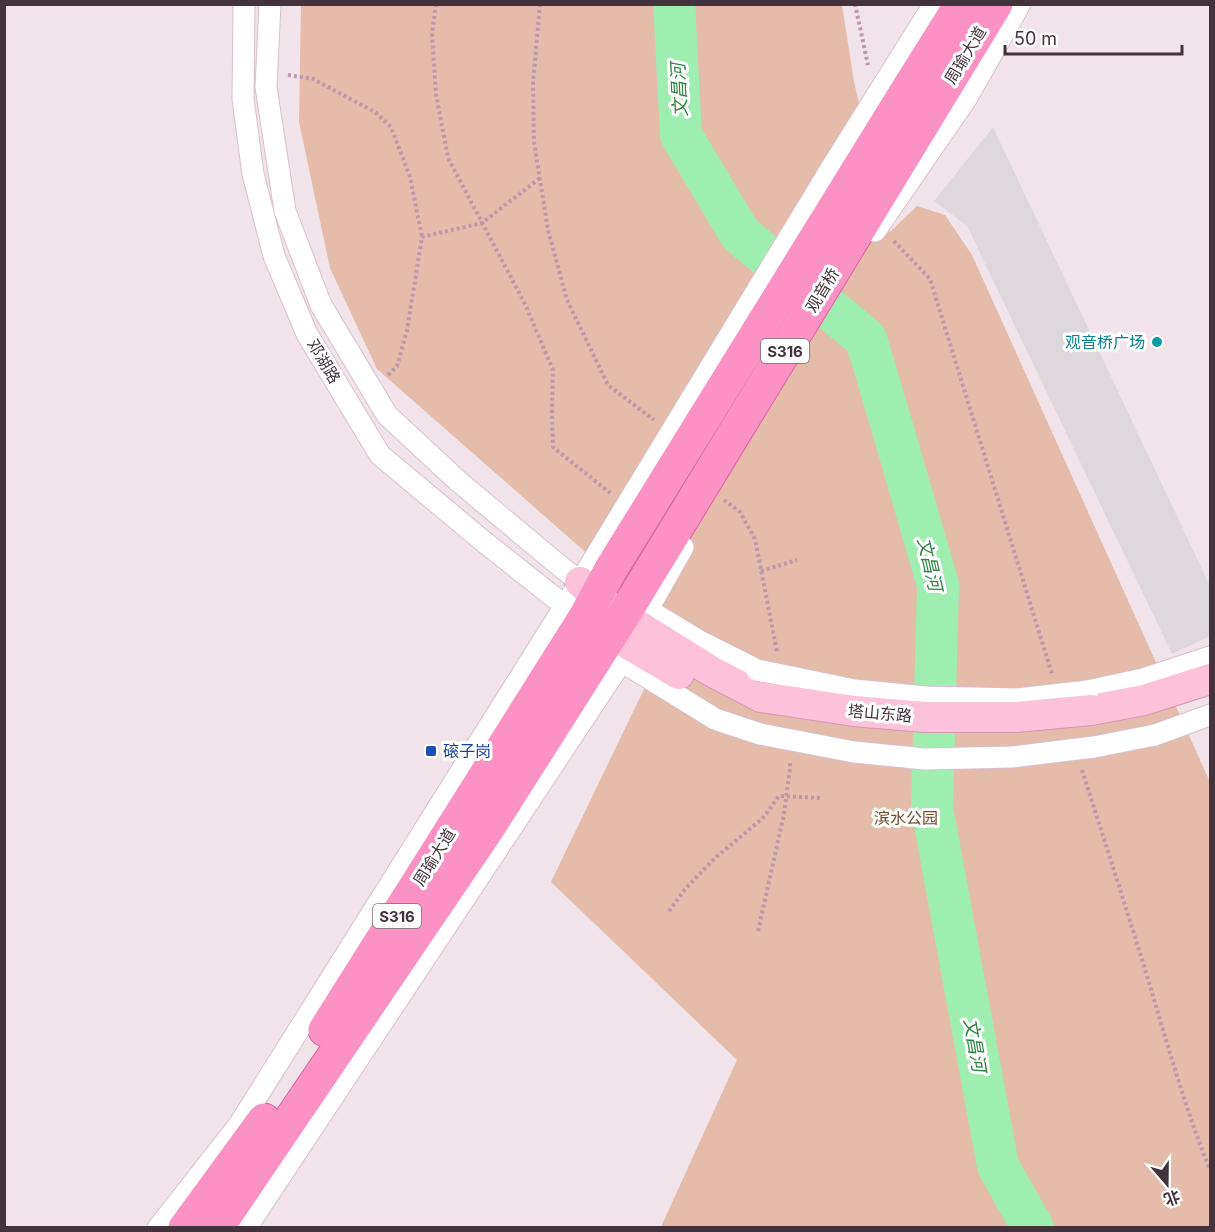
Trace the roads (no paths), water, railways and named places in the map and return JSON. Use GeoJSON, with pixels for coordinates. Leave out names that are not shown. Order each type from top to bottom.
{"type":"FeatureCollection","features":[{"type":"Feature","properties":{"kind":"main road","name":"周瑜大道"},"geometry":{"type":"LineString","coordinates":[[909,87],[961,4]]}},
{"type":"Feature","properties":{"kind":"main road","name":"周瑜大道"},"geometry":{"type":"LineString","coordinates":[[935,106],[996,4]]}},
{"type":"Feature","properties":{"kind":"main road","name":"观音桥"},"geometry":{"type":"LineString","coordinates":[[612,613],[909,87]]}},
{"type":"Feature","properties":{"kind":"main road","name":"观音桥"},"geometry":{"type":"LineString","coordinates":[[612,613],[935,106]]}},
{"type":"Feature","properties":{"kind":"main road","name":"塔山东路"},"geometry":{"type":"LineString","coordinates":[[612,613],[711,670],[760,704],[925,717],[1091,719],[1147,718],[1210,699]]}},
{"type":"Feature","properties":{"kind":"main road","name":"周瑜大道"},"geometry":{"type":"LineString","coordinates":[[185,1227],[296,1076],[612,613]]}},
{"type":"Feature","properties":{"kind":"main road","name":"周瑜大道"},"geometry":{"type":"LineString","coordinates":[[217,1227],[489,827],[612,613]]}},
{"type":"Feature","properties":{"kind":"main road","name":"塔山东路"},"geometry":{"type":"LineString","coordinates":[[1091,719],[1144,700],[1210,664]]}},
{"type":"Feature","properties":{"kind":"street","name":"邓湖路"},"geometry":{"type":"LineString","coordinates":[[244,4],[243,99],[253,174],[273,256],[308,334],[380,455],[483,541],[612,613]]}},
{"type":"Feature","properties":{"kind":"street"},"geometry":{"type":"LineString","coordinates":[[270,4],[266,87],[285,211],[321,305],[387,415],[458,481],[612,613],[715,719],[760,704],[854,752],[925,759],[1012,757],[1091,719],[1155,735],[1210,715]]}},
{"type":"Feature","properties":{"kind":"street"},"geometry":{"type":"LineString","coordinates":[[246,1227],[612,613],[626,507],[832,167],[934,4]]}},
{"type":"Feature","properties":{"kind":"street"},"geometry":{"type":"LineString","coordinates":[[158,1227],[239,1125],[612,613],[730,463],[874,232],[966,99],[1020,4]]}},
{"type":"Feature","properties":{"kind":"waterway","name":"文昌河"},"geometry":{"type":"LineString","coordinates":[[674,4],[681,135],[740,234],[866,339],[891,423],[938,585],[932,808],[998,1166],[1033,1228]]}},
{"type":"Feature","properties":{"kind":"place","name":"观音桥广场"},"geometry":{"type":"Point","coordinates":[1157,342]}},
{"type":"Feature","properties":{"kind":"place","name":"磙子岗"},"geometry":{"type":"Point","coordinates":[431,751]}},
{"type":"Feature","properties":{"kind":"park label","name":"滨水公园"},"geometry":{"type":"Point","coordinates":[906,818]}}]}
